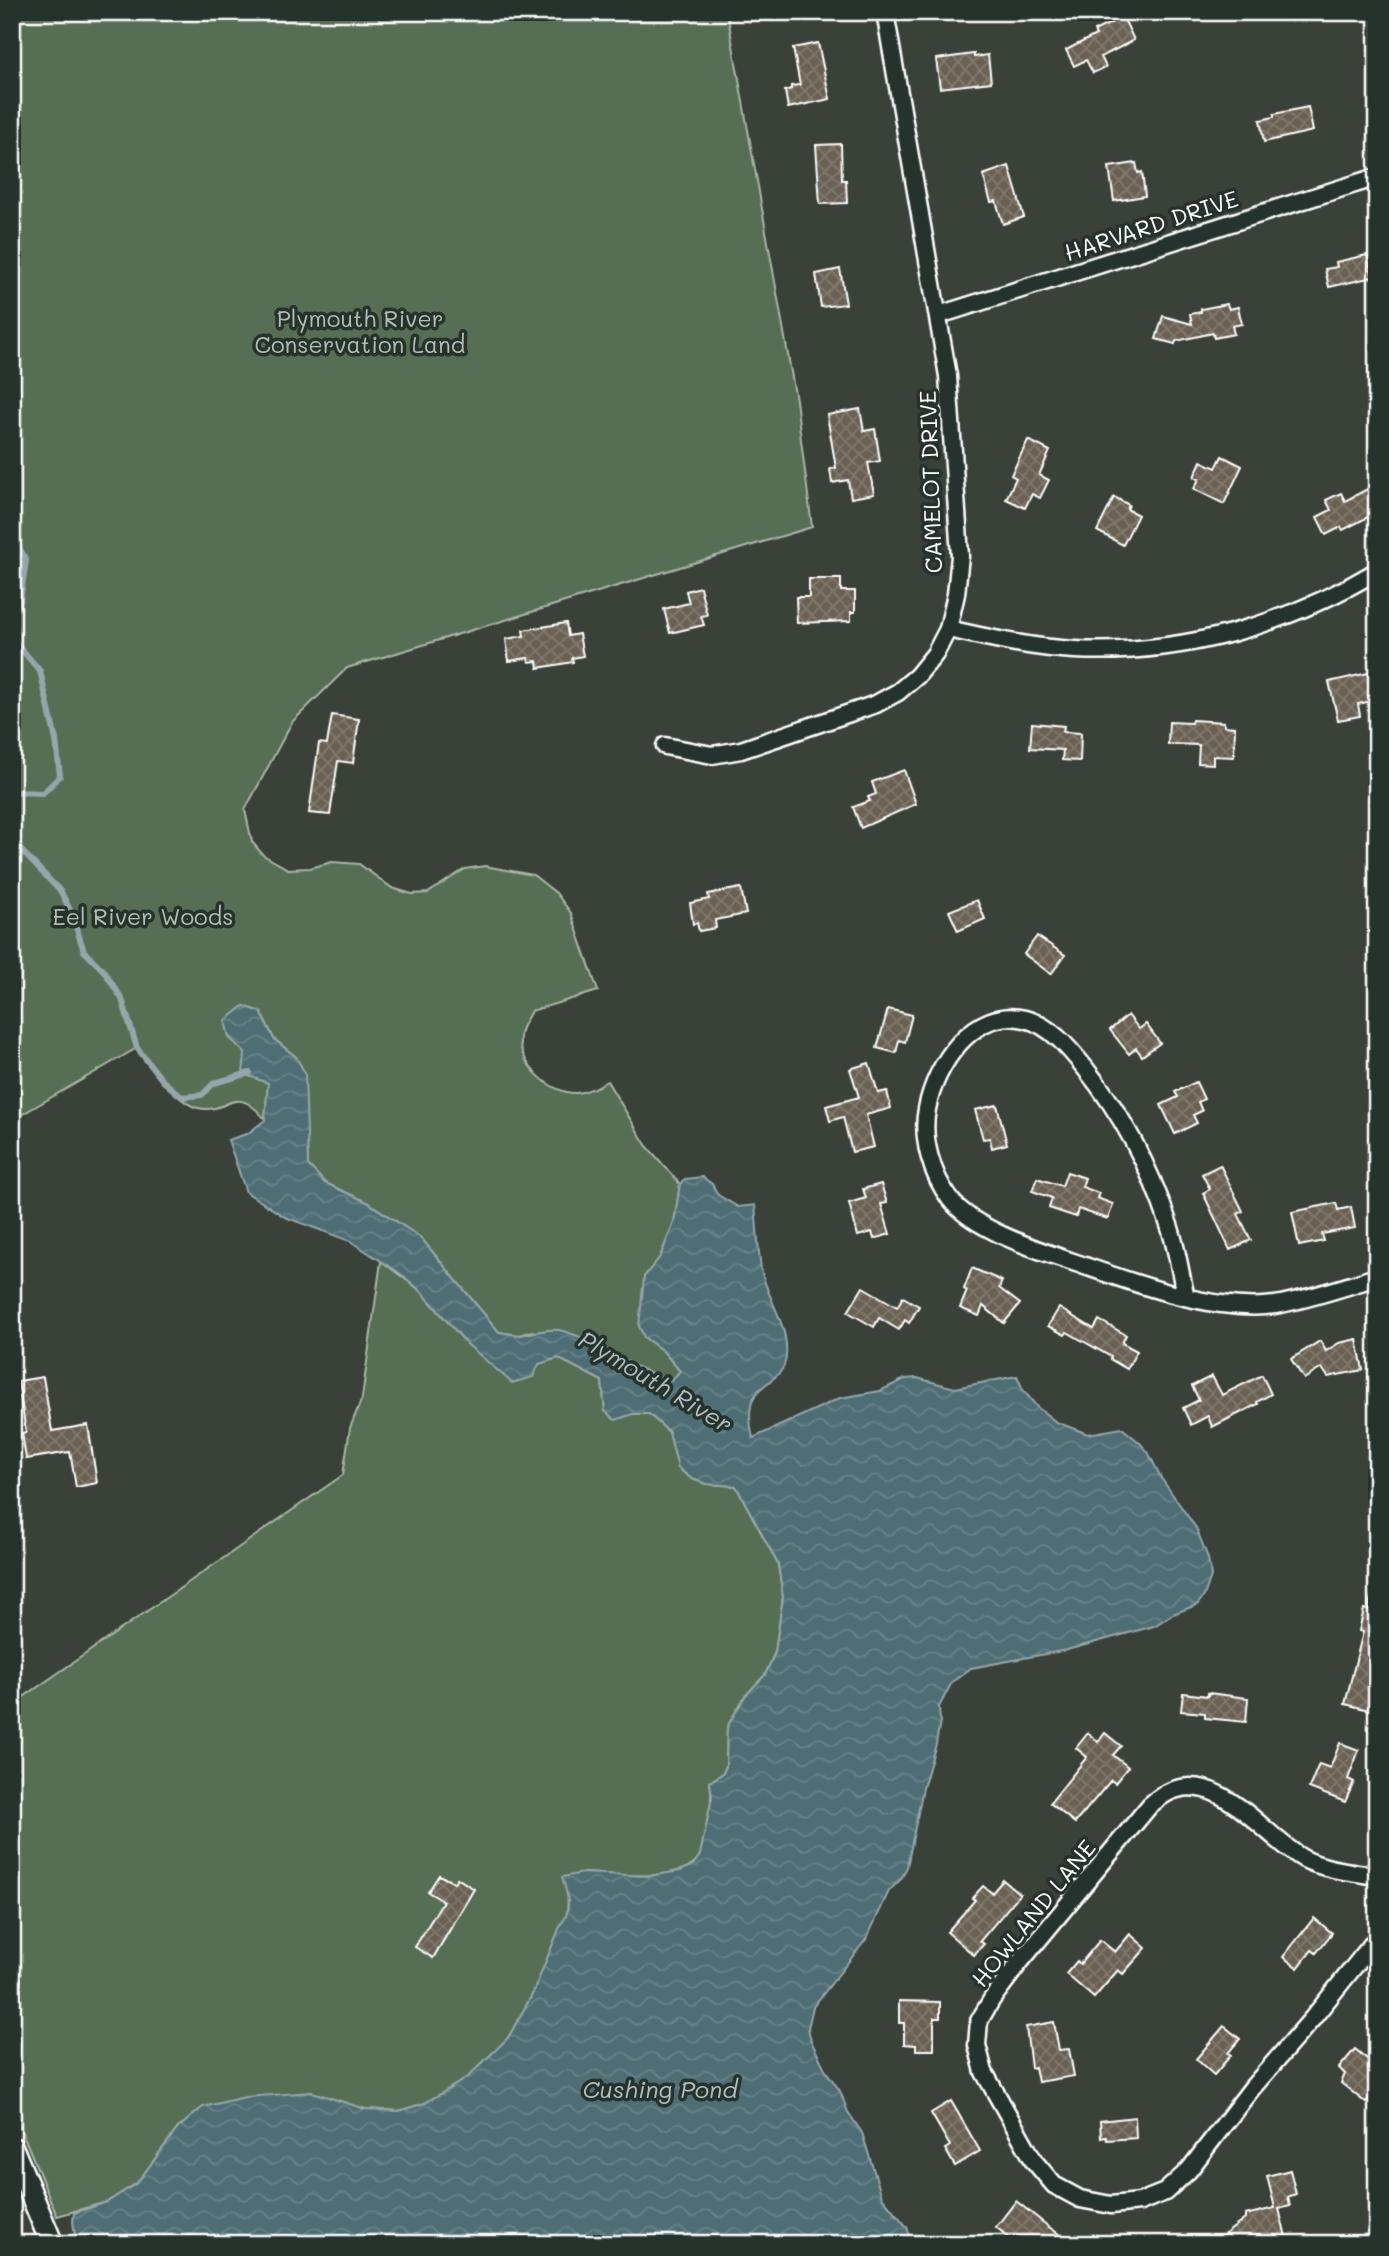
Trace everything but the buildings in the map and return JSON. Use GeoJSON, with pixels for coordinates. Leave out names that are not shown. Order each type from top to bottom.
{"type":"FeatureCollection","features":[{"type":"Feature","properties":{"kind":"street","name":"CAMELOT DRIVE"},"geometry":{"type":"LineString","coordinates":[[665,746],[712,755],[741,750],[876,704],[898,692],[917,676],[948,629],[956,594],[960,535],[948,376],[885,12]]}},
{"type":"Feature","properties":{"kind":"street","name":"HARVARD DRIVE"},"geometry":{"type":"LineString","coordinates":[[939,315],[1377,177]]}},
{"type":"Feature","properties":{"kind":"street"},"geometry":{"type":"LineString","coordinates":[[948,629],[1073,650],[1128,651],[1170,647],[1217,638],[1278,620],[1349,588],[1377,571]]}},
{"type":"Feature","properties":{"kind":"street"},"geometry":{"type":"LineString","coordinates":[[1186,1297],[1170,1227],[1142,1159],[1118,1112],[1077,1058],[1038,1023],[1022,1018],[1002,1017],[984,1022],[969,1034],[947,1061],[927,1109],[929,1156],[937,1177],[951,1200],[974,1219],[1002,1235],[1053,1256],[1136,1284],[1186,1297],[1255,1306],[1274,1305],[1377,1277]]}},
{"type":"Feature","properties":{"kind":"street","name":"HOWLAND LANE"},"geometry":{"type":"LineString","coordinates":[[1377,1876],[1321,1866],[1304,1859],[1230,1800],[1210,1790],[1188,1787],[1168,1792],[1150,1805],[992,1999],[979,2021],[977,2045],[984,2072],[1034,2161],[1054,2185],[1080,2199],[1111,2205],[1140,2202],[1165,2192],[1189,2170],[1252,2088],[1377,1938]]}},
{"type":"Feature","properties":{"kind":"street"},"geometry":{"type":"LineString","coordinates":[[12,2148],[52,2244]]}},
{"type":"Feature","properties":{"kind":"green space","name":"Plymouth River Conservation Land"},"geometry":{"type":"Polygon","coordinates":[[[12,12],[727,12],[796,400],[812,527],[347,668],[292,722],[245,810],[252,842],[263,855],[288,869],[310,868],[332,862],[359,864],[392,888],[412,894],[428,893],[465,869],[485,866],[533,875],[556,893],[571,913],[598,991],[531,1011],[521,1030],[520,1046],[537,1075],[556,1088],[576,1093],[607,1081],[646,1145],[680,1184],[674,1223],[660,1257],[644,1277],[644,1337],[663,1351],[680,1371],[671,1382],[647,1374],[608,1351],[532,1331],[519,1335],[499,1332],[421,1238],[367,1202],[325,1183],[308,1165],[306,1127],[296,1057],[274,1039],[261,1012],[244,1006],[229,1037],[268,1083],[265,1119],[246,1102],[232,1102],[209,1109],[190,1105],[164,1083],[137,1048],[12,1120],[12,567],[25,560],[12,535],[12,12]]]}},
{"type":"Feature","properties":{"kind":"green space"},"geometry":{"type":"Polygon","coordinates":[[[381,1261],[421,1291],[468,1345],[539,1364],[558,1358],[602,1381],[605,1411],[649,1414],[669,1432],[678,1468],[692,1479],[707,1484],[736,1486],[778,1564],[783,1597],[775,1652],[765,1675],[745,1696],[727,1727],[726,1766],[723,1773],[710,1782],[710,1807],[699,1857],[691,1865],[678,1871],[662,1874],[645,1876],[583,1873],[568,1896],[567,1917],[532,1995],[508,2038],[467,2078],[425,2103],[399,2111],[365,2109],[312,2092],[178,2128],[137,2183],[107,2202],[57,2216],[12,2108],[12,1705],[343,1475],[350,1428],[362,1398],[381,1261]]]}},
{"type":"Feature","properties":{"kind":"water","name":"Cushing Pond"},"geometry":{"type":"Polygon","coordinates":[[[244,1006],[261,1012],[274,1039],[296,1057],[305,1073],[308,1165],[325,1183],[367,1202],[421,1238],[499,1332],[521,1335],[547,1330],[563,1331],[671,1381],[680,1371],[663,1351],[644,1337],[639,1326],[644,1277],[660,1257],[674,1223],[680,1184],[685,1179],[702,1177],[712,1184],[718,1195],[738,1207],[755,1205],[761,1269],[784,1333],[786,1356],[783,1367],[756,1394],[752,1404],[750,1418],[753,1438],[840,1398],[880,1391],[905,1379],[917,1378],[955,1388],[1017,1376],[1023,1390],[1037,1407],[1056,1422],[1088,1434],[1122,1428],[1139,1442],[1196,1528],[1208,1558],[1211,1576],[1204,1596],[1197,1605],[1173,1614],[1154,1626],[1067,1650],[971,1668],[952,1682],[939,1707],[940,1721],[936,1744],[923,1788],[907,1867],[901,1879],[889,1891],[867,1938],[813,2007],[808,2028],[811,2041],[862,2133],[882,2197],[907,2227],[912,2244],[76,2244],[74,2213],[107,2202],[137,2183],[178,2128],[203,2107],[245,2097],[312,2092],[365,2109],[399,2111],[425,2103],[467,2078],[508,2038],[532,1995],[567,1913],[567,1895],[562,1877],[583,1873],[649,1876],[680,1871],[693,1865],[700,1855],[712,1797],[710,1782],[723,1773],[726,1766],[727,1727],[745,1696],[765,1675],[775,1653],[783,1597],[778,1564],[736,1486],[707,1484],[692,1479],[678,1468],[669,1432],[649,1414],[633,1414],[615,1420],[605,1411],[602,1381],[558,1358],[539,1364],[533,1377],[512,1383],[468,1345],[421,1291],[398,1272],[350,1241],[285,1217],[246,1192],[228,1140],[247,1134],[265,1120],[268,1083],[243,1074],[245,1053],[229,1037],[225,1021],[244,1006]]]}},
{"type":"Feature","properties":{"kind":"waterway","name":"Plymouth River"},"geometry":{"type":"LineString","coordinates":[[12,535],[26,560],[20,601],[12,614]]}},
{"type":"Feature","properties":{"kind":"waterway","name":"Plymouth River"},"geometry":{"type":"LineString","coordinates":[[12,638],[40,671],[56,740],[60,776],[43,793],[17,792],[12,798]]}},
{"type":"Feature","properties":{"kind":"waterway","name":"Plymouth River"},"geometry":{"type":"LineString","coordinates":[[12,835],[16,845],[61,892],[84,951],[104,971],[122,999],[137,1048],[163,1081],[182,1097],[202,1095],[214,1083],[250,1073]]}},
{"type":"Feature","properties":{"kind":"park label","name":"Eel River Woods"},"geometry":{"type":"Point","coordinates":[143,916]}}]}
